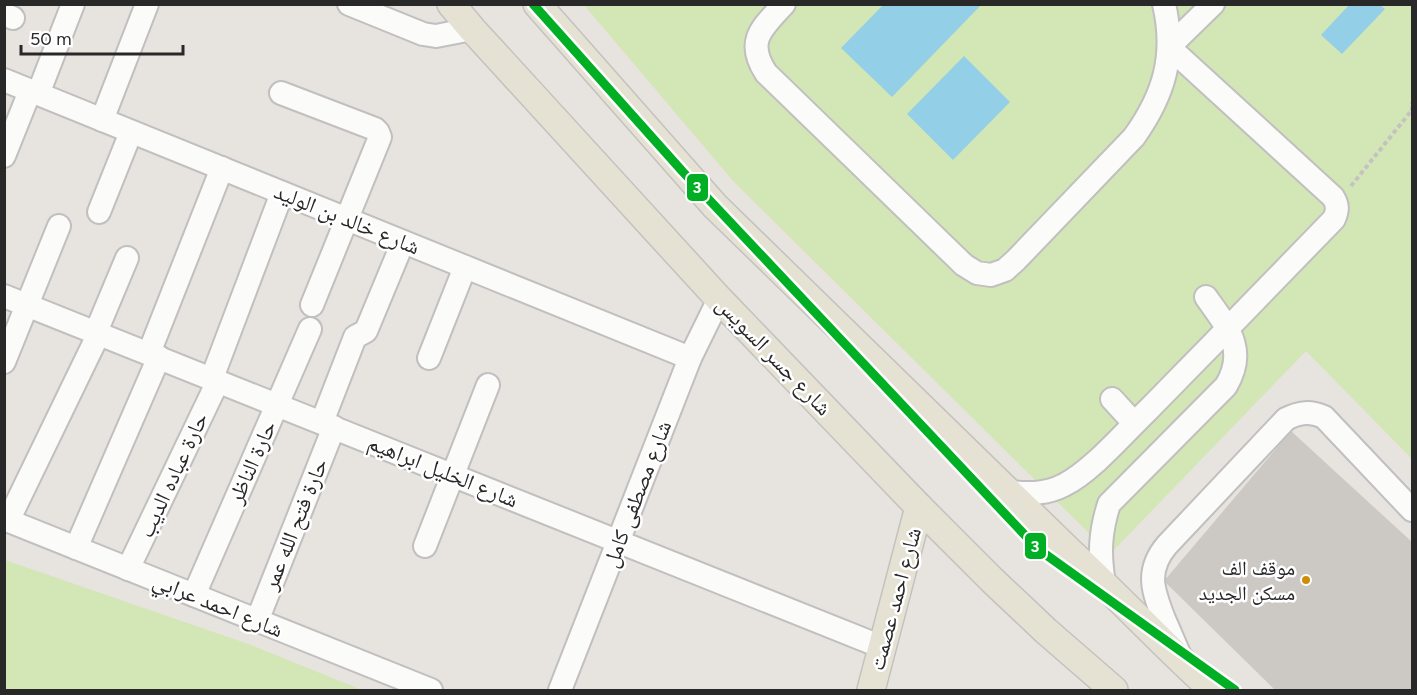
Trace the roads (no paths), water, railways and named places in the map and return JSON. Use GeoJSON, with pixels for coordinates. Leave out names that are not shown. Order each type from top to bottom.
{"type":"FeatureCollection","features":[{"type":"Feature","properties":{"kind":"main road","name":"شارع جسر السويس"},"geometry":{"type":"LineString","coordinates":[[451,4],[719,299],[919,507],[1030,617],[1114,690]]}},
{"type":"Feature","properties":{"kind":"main road"},"geometry":{"type":"LineString","coordinates":[[537,4],[715,206],[1213,690]]}},
{"type":"Feature","properties":{"kind":"main road","name":"شارع احمد عصمت"},"geometry":{"type":"LineString","coordinates":[[871,690],[919,507]]}},
{"type":"Feature","properties":{"kind":"street"},"geometry":{"type":"LineString","coordinates":[[4,156],[73,4]]}},
{"type":"Feature","properties":{"kind":"street"},"geometry":{"type":"LineString","coordinates":[[102,120],[147,4]]}},
{"type":"Feature","properties":{"kind":"street"},"geometry":{"type":"LineString","coordinates":[[349,4],[429,35],[435,36],[472,29]]}},
{"type":"Feature","properties":{"kind":"street"},"geometry":{"type":"LineString","coordinates":[[784,4],[762,28],[757,39],[760,63],[766,73],[964,265],[977,273],[992,275],[1005,270],[1016,260],[1134,137],[1148,117],[1159,95],[1166,72],[1169,48],[1168,22],[1164,4]]}},
{"type":"Feature","properties":{"kind":"street"},"geometry":{"type":"LineString","coordinates":[[1169,48],[1213,4]]}},
{"type":"Feature","properties":{"kind":"street"},"geometry":{"type":"LineString","coordinates":[[1010,492],[1029,494],[1047,492],[1064,485],[1099,459],[1228,329],[1334,219],[1338,211],[1333,197],[1169,48]]}},
{"type":"Feature","properties":{"kind":"street","name":"شارع خالد بن الوليد"},"geometry":{"type":"LineString","coordinates":[[4,80],[690,358]]}},
{"type":"Feature","properties":{"kind":"street"},"geometry":{"type":"LineString","coordinates":[[281,93],[375,129],[380,137],[312,304]]}},
{"type":"Feature","properties":{"kind":"street"},"geometry":{"type":"LineString","coordinates":[[99,212],[131,132]]}},
{"type":"Feature","properties":{"kind":"street"},"geometry":{"type":"LineString","coordinates":[[76,548],[154,355],[222,168]]}},
{"type":"Feature","properties":{"kind":"street","name":"حارة عباده الديب"},"geometry":{"type":"LineString","coordinates":[[128,569],[215,380],[282,193]]}},
{"type":"Feature","properties":{"kind":"street"},"geometry":{"type":"LineString","coordinates":[[4,362],[59,226]]}},
{"type":"Feature","properties":{"kind":"street","name":"حارة فتح الله عمر"},"geometry":{"type":"LineString","coordinates":[[256,621],[328,425],[356,337],[366,331],[403,242]]}},
{"type":"Feature","properties":{"kind":"street"},"geometry":{"type":"LineString","coordinates":[[6,520],[97,333],[128,258]]}},
{"type":"Feature","properties":{"kind":"street"},"geometry":{"type":"LineString","coordinates":[[429,358],[465,267]]}},
{"type":"Feature","properties":{"kind":"street","name":"شارع الخليل ابراهيم"},"geometry":{"type":"LineString","coordinates":[[4,296],[882,647]]}},
{"type":"Feature","properties":{"kind":"street"},"geometry":{"type":"LineString","coordinates":[[1104,583],[1100,563],[1101,543],[1103,523],[1109,504],[1226,386],[1232,376],[1235,358],[1233,340],[1206,297]]}},
{"type":"Feature","properties":{"kind":"street","name":"شارع مصطفى كامل"},"geometry":{"type":"LineString","coordinates":[[560,690],[690,358],[719,299]]}},
{"type":"Feature","properties":{"kind":"street","name":"حارة الناظر"},"geometry":{"type":"LineString","coordinates":[[194,595],[310,329]]}},
{"type":"Feature","properties":{"kind":"street"},"geometry":{"type":"LineString","coordinates":[[425,546],[488,385]]}},
{"type":"Feature","properties":{"kind":"street"},"geometry":{"type":"LineString","coordinates":[[1112,399],[1134,423]]}},
{"type":"Feature","properties":{"kind":"street"},"geometry":{"type":"LineString","coordinates":[[1182,662],[1154,593],[1153,572],[1156,562],[1167,545],[1286,419],[1305,412],[1324,417],[1413,510]]}},
{"type":"Feature","properties":{"kind":"street","name":"شارع احمد عرابي"},"geometry":{"type":"LineString","coordinates":[[6,520],[431,690]]}},
{"type":"Feature","properties":{"kind":"water"},"geometry":{"type":"Polygon","coordinates":[[[884,4],[981,5],[892,97],[841,48],[884,4]]]}},
{"type":"Feature","properties":{"kind":"water"},"geometry":{"type":"Polygon","coordinates":[[[1349,5],[1380,5],[1385,9],[1342,54],[1321,35],[1349,5]]]}},
{"type":"Feature","properties":{"kind":"water"},"geometry":{"type":"Polygon","coordinates":[[[964,56],[1010,102],[953,160],[907,114],[964,56]]]}},
{"type":"Feature","properties":{"kind":"place","name":"موقف الف مسكن الجديد"},"geometry":{"type":"Point","coordinates":[1306,580]}}]}
